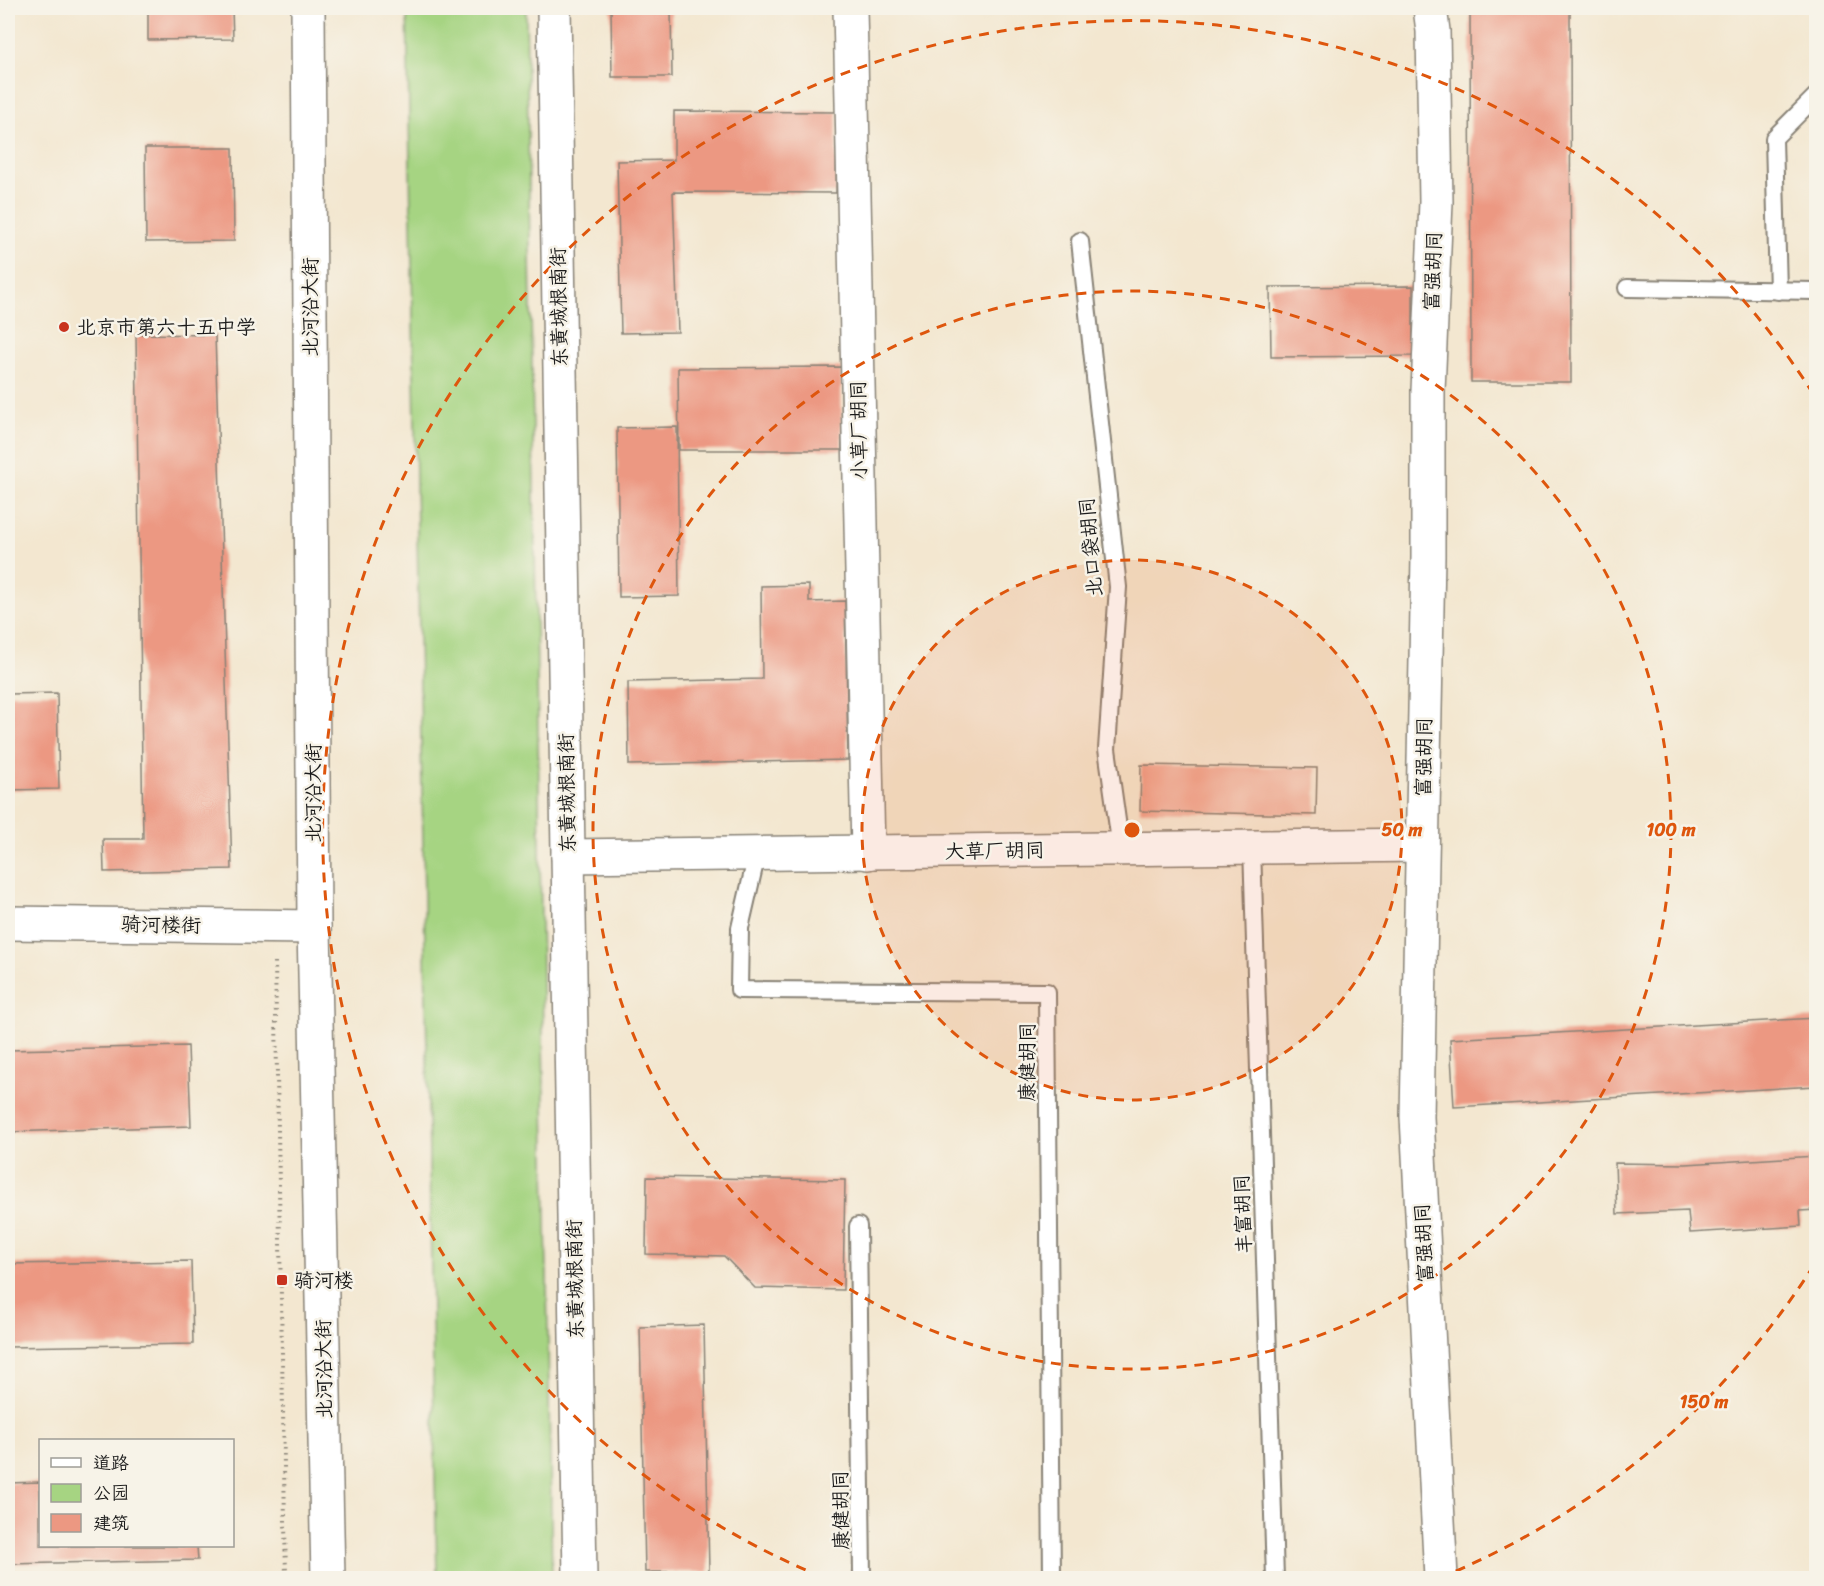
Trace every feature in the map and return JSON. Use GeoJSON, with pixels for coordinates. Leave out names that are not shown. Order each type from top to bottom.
{"type":"FeatureCollection","features":[{"type":"Feature","properties":{"kind":"street","name":"北河沿大街"},"geometry":{"type":"LineString","coordinates":[[308,8],[314,927],[328,1578]]}},
{"type":"Feature","properties":{"kind":"street","name":"东黄城根南街"},"geometry":{"type":"LineString","coordinates":[[554,8],[580,1578]]}},
{"type":"Feature","properties":{"kind":"street","name":"小草厂胡同"},"geometry":{"type":"LineString","coordinates":[[850,8],[868,853]]}},
{"type":"Feature","properties":{"kind":"street","name":"富强胡同"},"geometry":{"type":"LineString","coordinates":[[1430,8],[1433,31],[1436,202],[1428,391],[1428,558],[1418,1117],[1441,1578]]}},
{"type":"Feature","properties":{"kind":"street","name":"大草厂胡同"},"geometry":{"type":"LineString","coordinates":[[568,856],[1422,845]]}},
{"type":"Feature","properties":{"kind":"street","name":"骑河楼街"},"geometry":{"type":"LineString","coordinates":[[8,923],[314,927]]}},
{"type":"Feature","properties":{"kind":"lane"},"geometry":{"type":"LineString","coordinates":[[1778,291],[1773,138],[1816,96]]}},
{"type":"Feature","properties":{"kind":"lane","name":"北口袋胡同"},"geometry":{"type":"LineString","coordinates":[[1080,241],[1118,587],[1107,749],[1121,849]]}},
{"type":"Feature","properties":{"kind":"lane"},"geometry":{"type":"LineString","coordinates":[[1627,288],[1816,291]]}},
{"type":"Feature","properties":{"kind":"lane","name":"丰富胡同"},"geometry":{"type":"LineString","coordinates":[[1252,847],[1275,1578]]}},
{"type":"Feature","properties":{"kind":"lane","name":"康健胡同"},"geometry":{"type":"LineString","coordinates":[[757,854],[740,928],[738,990],[865,993],[1047,992],[1052,1578]]}},
{"type":"Feature","properties":{"kind":"lane","name":"康健胡同"},"geometry":{"type":"LineString","coordinates":[[858,1226],[862,1578]]}},
{"type":"Feature","properties":{"kind":"green space"},"geometry":{"type":"Polygon","coordinates":[[[407,8],[526,8],[552,1578],[437,1578],[407,8]]]}},
{"type":"Feature","properties":{"kind":"building"},"geometry":{"type":"Polygon","coordinates":[[[148,8],[232,8],[233,39],[148,40],[148,8]]]}},
{"type":"Feature","properties":{"kind":"building"},"geometry":{"type":"Polygon","coordinates":[[[611,8],[671,8],[672,77],[612,77],[611,8]]]}},
{"type":"Feature","properties":{"kind":"building"},"geometry":{"type":"Polygon","coordinates":[[[1470,8],[1570,8],[1571,382],[1471,382],[1470,8]]]}},
{"type":"Feature","properties":{"kind":"building"},"geometry":{"type":"Polygon","coordinates":[[[674,111],[837,112],[836,193],[673,192],[678,332],[621,333],[617,161],[674,160],[674,111]]]}},
{"type":"Feature","properties":{"kind":"building"},"geometry":{"type":"Polygon","coordinates":[[[145,148],[233,148],[234,241],[146,242],[145,148]]]}},
{"type":"Feature","properties":{"kind":"building"},"geometry":{"type":"Polygon","coordinates":[[[1413,286],[1413,356],[1271,357],[1270,287],[1413,286]]]}},
{"type":"Feature","properties":{"kind":"building"},"geometry":{"type":"Polygon","coordinates":[[[136,334],[215,335],[232,869],[104,872],[103,839],[143,839],[136,334]]]}},
{"type":"Feature","properties":{"kind":"building"},"geometry":{"type":"Polygon","coordinates":[[[841,367],[842,450],[679,450],[678,368],[841,367]]]}},
{"type":"Feature","properties":{"kind":"building"},"geometry":{"type":"Polygon","coordinates":[[[677,427],[679,596],[619,597],[617,428],[677,427]]]}},
{"type":"Feature","properties":{"kind":"building"},"geometry":{"type":"Polygon","coordinates":[[[809,585],[809,602],[845,601],[848,760],[629,765],[628,682],[762,679],[761,586],[809,585]]]}},
{"type":"Feature","properties":{"kind":"building"},"geometry":{"type":"Polygon","coordinates":[[[57,693],[59,789],[8,790],[8,694],[57,693]]]}},
{"type":"Feature","properties":{"kind":"building"},"geometry":{"type":"Polygon","coordinates":[[[1141,765],[1317,768],[1316,815],[1140,811],[1141,765]]]}},
{"type":"Feature","properties":{"kind":"building"},"geometry":{"type":"Polygon","coordinates":[[[1816,1018],[1816,1086],[1454,1107],[1450,1039],[1816,1018]]]}},
{"type":"Feature","properties":{"kind":"building"},"geometry":{"type":"Polygon","coordinates":[[[188,1046],[191,1126],[8,1132],[8,1050],[188,1046]]]}},
{"type":"Feature","properties":{"kind":"building"},"geometry":{"type":"Polygon","coordinates":[[[1816,1156],[1816,1210],[1800,1211],[1801,1226],[1690,1233],[1688,1211],[1617,1214],[1615,1163],[1686,1164],[1816,1156]]]}},
{"type":"Feature","properties":{"kind":"building"},"geometry":{"type":"Polygon","coordinates":[[[647,1177],[845,1180],[843,1290],[755,1288],[724,1256],[646,1254],[647,1177]]]}},
{"type":"Feature","properties":{"kind":"building"},"geometry":{"type":"Polygon","coordinates":[[[191,1261],[193,1344],[8,1347],[8,1264],[191,1261]]]}},
{"type":"Feature","properties":{"kind":"building"},"geometry":{"type":"Polygon","coordinates":[[[704,1325],[709,1572],[645,1572],[640,1327],[704,1325]]]}},
{"type":"Feature","properties":{"kind":"building"},"geometry":{"type":"Polygon","coordinates":[[[39,1482],[39,1547],[197,1547],[198,1560],[8,1564],[8,1483],[39,1482]]]}},
{"type":"Feature","properties":{"kind":"place","name":"北京市第六十五中学"},"geometry":{"type":"Point","coordinates":[64,327]}},
{"type":"Feature","properties":{"kind":"place","name":"骑河楼"},"geometry":{"type":"Point","coordinates":[282,1280]}}]}
